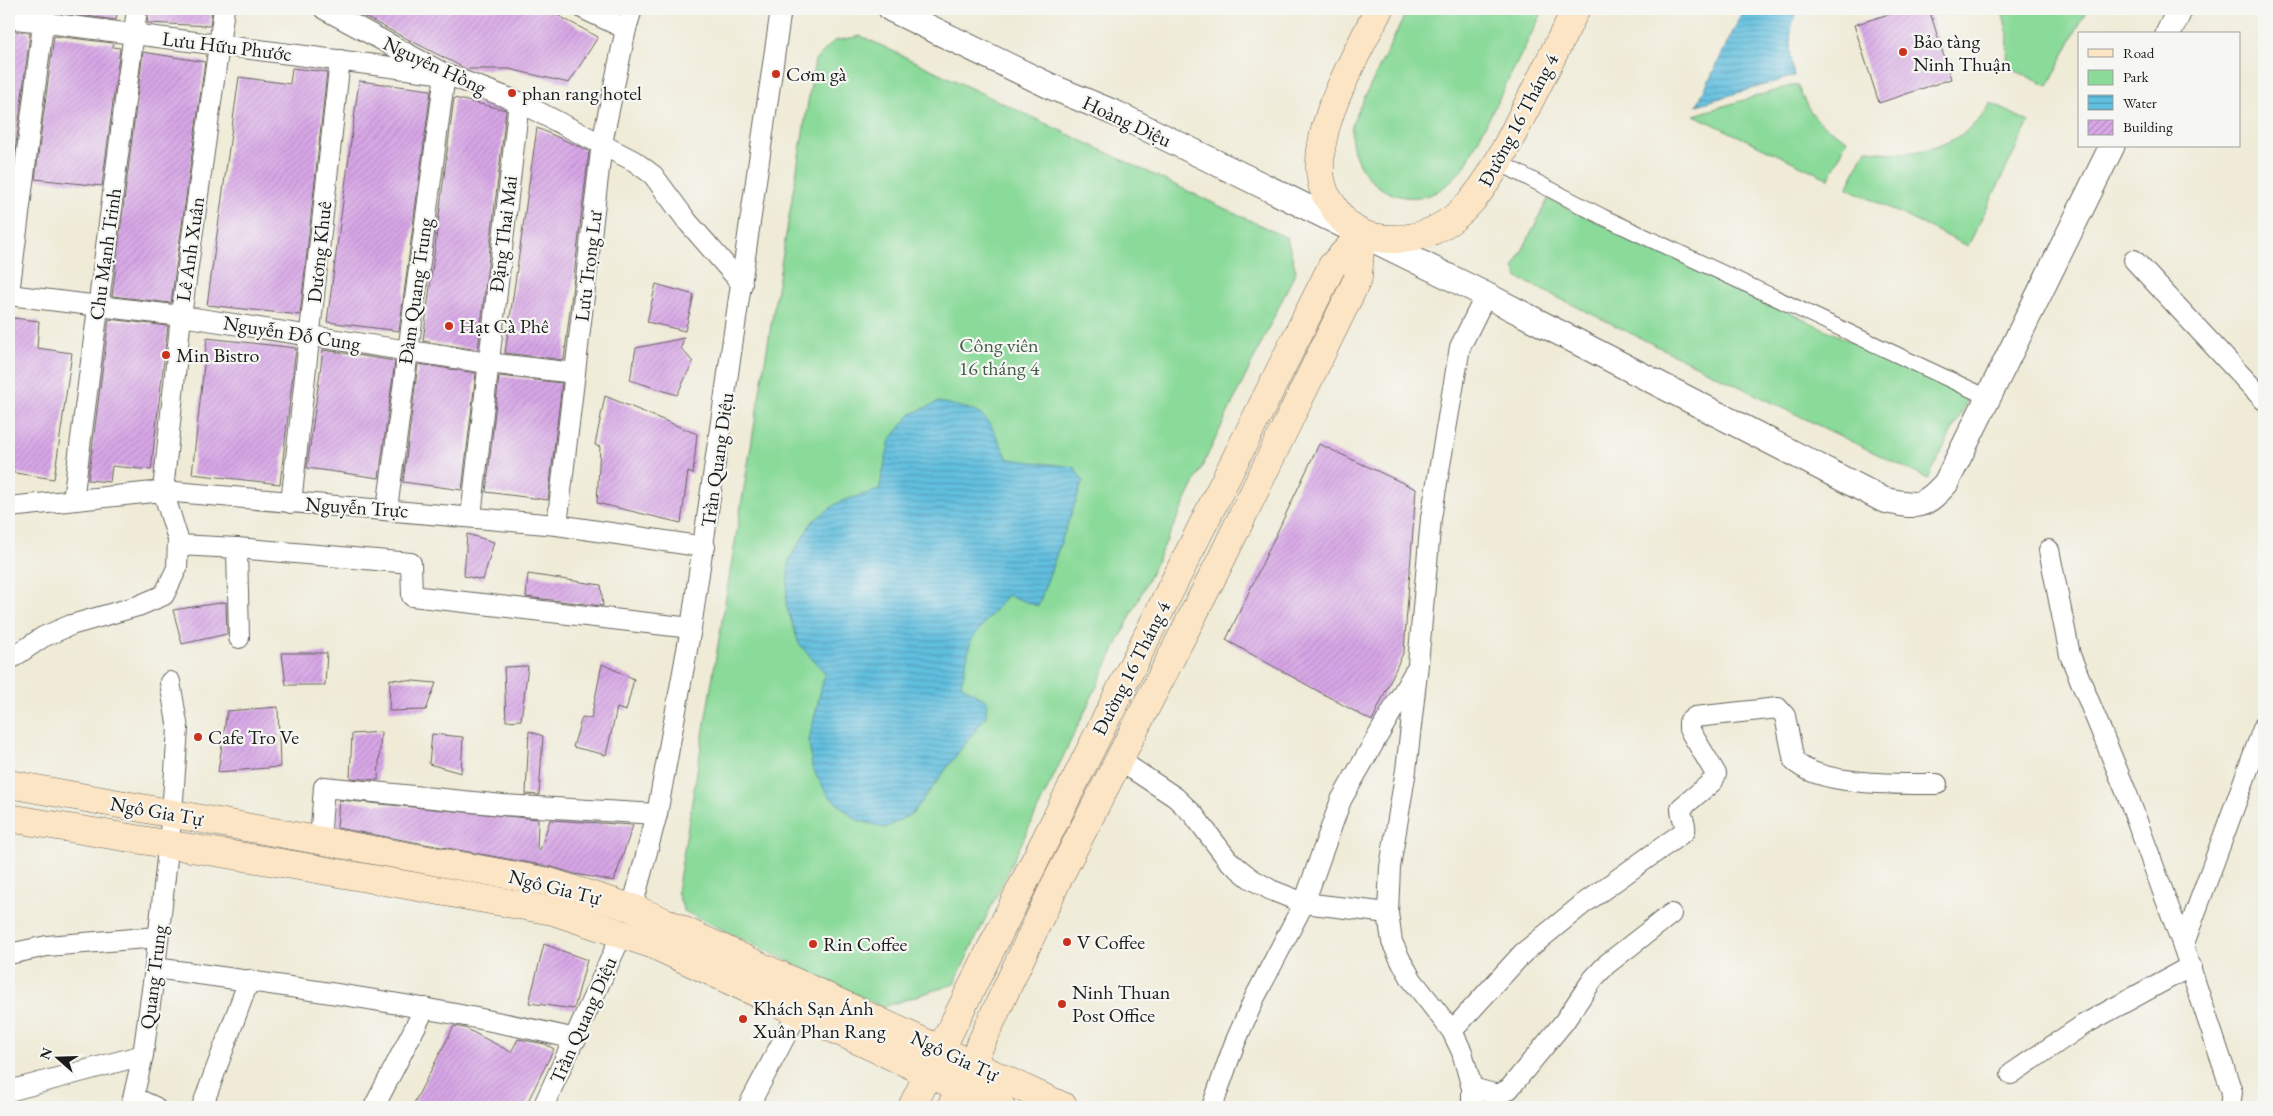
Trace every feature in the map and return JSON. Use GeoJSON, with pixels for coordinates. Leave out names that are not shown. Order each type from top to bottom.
{"type":"FeatureCollection","features":[{"type":"Feature","properties":{"kind":"main road","name":"Đường 16 Tháng 4"},"geometry":{"type":"LineString","coordinates":[[1380,9],[1329,114],[1322,144],[1321,167],[1325,192],[1340,217],[1361,235],[1387,240],[1413,238],[1436,230],[1479,194],[1498,162],[1576,9]]}},
{"type":"Feature","properties":{"kind":"main road","name":"Đường 16 Tháng 4"},"geometry":{"type":"LineString","coordinates":[[912,1107],[1332,266],[1361,235]]}},
{"type":"Feature","properties":{"kind":"main road","name":"Đường 16 Tháng 4"},"geometry":{"type":"LineString","coordinates":[[955,1098],[1056,883],[1219,564],[1358,278],[1361,235]]}},
{"type":"Feature","properties":{"kind":"main road"},"geometry":{"type":"LineString","coordinates":[[1190,550],[1219,564]]}},
{"type":"Feature","properties":{"kind":"main road"},"geometry":{"type":"LineString","coordinates":[[1134,663],[1162,675]]}},
{"type":"Feature","properties":{"kind":"main road","name":"Ngô Gia Tự"},"geometry":{"type":"LineString","coordinates":[[9,784],[320,842],[549,882],[627,920],[798,1012],[928,1074],[955,1098],[1001,1107]]}},
{"type":"Feature","properties":{"kind":"main road","name":"Ngô Gia Tự"},"geometry":{"type":"LineString","coordinates":[[9,818],[169,846],[314,868],[553,911],[627,920],[941,1049],[1064,1107]]}},
{"type":"Feature","properties":{"kind":"main road"},"geometry":{"type":"LineString","coordinates":[[1030,870],[1056,883]]}},
{"type":"Feature","properties":{"kind":"street","name":"Chu Mạnh Trinh"},"geometry":{"type":"LineString","coordinates":[[73,500],[137,9]]}},
{"type":"Feature","properties":{"kind":"street","name":"Lê Anh Xuân"},"geometry":{"type":"LineString","coordinates":[[163,491],[181,316],[224,9]]}},
{"type":"Feature","properties":{"kind":"street","name":"Nguyên Hồng"},"geometry":{"type":"LineString","coordinates":[[324,9],[445,74],[518,102],[602,143],[634,161],[653,175],[687,220],[742,284]]}},
{"type":"Feature","properties":{"kind":"street"},"geometry":{"type":"LineString","coordinates":[[584,9],[626,29]]}},
{"type":"Feature","properties":{"kind":"street","name":"Lưu Trọng Lư"},"geometry":{"type":"LineString","coordinates":[[557,525],[602,143],[632,9]]}},
{"type":"Feature","properties":{"kind":"street","name":"Trần Quang Diệu"},"geometry":{"type":"LineString","coordinates":[[543,1107],[576,1039],[627,920],[657,814],[692,628],[705,547],[781,9]]}},
{"type":"Feature","properties":{"kind":"street","name":"Hoàng Diệu"},"geometry":{"type":"LineString","coordinates":[[891,9],[1052,87],[1117,114],[1486,295],[1884,500],[1911,506],[1931,500],[1946,482],[2111,148]]}},
{"type":"Feature","properties":{"kind":"street"},"geometry":{"type":"LineString","coordinates":[[2169,32],[2180,9]]}},
{"type":"Feature","properties":{"kind":"street","name":"Lưu Hữu Phước"},"geometry":{"type":"LineString","coordinates":[[9,18],[44,16],[134,34],[445,74]]}},
{"type":"Feature","properties":{"kind":"street"},"geometry":{"type":"LineString","coordinates":[[9,294],[44,16]]}},
{"type":"Feature","properties":{"kind":"street","name":"Dương Khuê"},"geometry":{"type":"LineString","coordinates":[[292,503],[340,60]]}},
{"type":"Feature","properties":{"kind":"street","name":"Đàm Quang Trung"},"geometry":{"type":"LineString","coordinates":[[387,509],[406,351],[445,74]]}},
{"type":"Feature","properties":{"kind":"street","name":"Đặng Thai Mai"},"geometry":{"type":"LineString","coordinates":[[471,516],[518,102]]}},
{"type":"Feature","properties":{"kind":"street"},"geometry":{"type":"LineString","coordinates":[[1498,162],[1603,217],[1987,397]]}},
{"type":"Feature","properties":{"kind":"street"},"geometry":{"type":"LineString","coordinates":[[2134,260],[2264,400]]}},
{"type":"Feature","properties":{"kind":"street","name":"Nguyễn Đỗ Cung"},"geometry":{"type":"LineString","coordinates":[[9,294],[181,316],[488,363],[575,373]]}},
{"type":"Feature","properties":{"kind":"street"},"geometry":{"type":"LineString","coordinates":[[1486,295],[1460,347],[1431,518],[1406,770],[1390,867],[1388,912],[1392,942],[1412,980],[1452,1031],[1462,1052],[1472,1098],[1498,1095],[1509,1089],[1564,1022],[1593,979],[1607,964],[1671,914]]}},
{"type":"Feature","properties":{"kind":"street"},"geometry":{"type":"LineString","coordinates":[[9,660],[43,637],[71,626],[138,606],[164,595],[177,568],[178,545],[163,491]]}},
{"type":"Feature","properties":{"kind":"street","name":"Nguyễn Trực"},"geometry":{"type":"LineString","coordinates":[[9,506],[163,491],[292,503],[471,516],[557,525],[705,547]]}},
{"type":"Feature","properties":{"kind":"street"},"geometry":{"type":"LineString","coordinates":[[178,545],[237,548],[411,563],[412,596],[692,628]]}},
{"type":"Feature","properties":{"kind":"street"},"geometry":{"type":"LineString","coordinates":[[237,548],[239,638]]}},
{"type":"Feature","properties":{"kind":"street"},"geometry":{"type":"LineString","coordinates":[[2049,550],[2070,655],[2127,794],[2183,946],[2232,1092],[2230,1107]]}},
{"type":"Feature","properties":{"kind":"street"},"geometry":{"type":"LineString","coordinates":[[1212,1107],[1234,1045],[1254,999],[1304,903],[1341,800],[1418,664]]}},
{"type":"Feature","properties":{"kind":"street","name":"Quang Trung"},"geometry":{"type":"LineString","coordinates":[[133,1102],[155,968],[172,813],[178,729],[170,682]]}},
{"type":"Feature","properties":{"kind":"street"},"geometry":{"type":"LineString","coordinates":[[1452,1031],[1523,953],[1583,904],[1686,831],[1681,808],[1713,781],[1716,774],[1689,729],[1689,722],[1695,717],[1778,708],[1785,716],[1794,761],[1805,770],[1872,784],[1937,784]]}},
{"type":"Feature","properties":{"kind":"street"},"geometry":{"type":"LineString","coordinates":[[2183,946],[2264,726]]}},
{"type":"Feature","properties":{"kind":"street"},"geometry":{"type":"LineString","coordinates":[[1119,760],[1181,803],[1204,827],[1228,860],[1250,878],[1271,890],[1304,903],[1388,912]]}},
{"type":"Feature","properties":{"kind":"street"},"geometry":{"type":"LineString","coordinates":[[320,842],[324,787],[503,805],[657,814]]}},
{"type":"Feature","properties":{"kind":"street"},"geometry":{"type":"LineString","coordinates":[[9,954],[47,946],[158,937]]}},
{"type":"Feature","properties":{"kind":"street"},"geometry":{"type":"LineString","coordinates":[[2011,1074],[2083,1025],[2190,966]]}},
{"type":"Feature","properties":{"kind":"street"},"geometry":{"type":"LineString","coordinates":[[155,968],[249,980],[425,1008],[488,1019],[576,1039]]}},
{"type":"Feature","properties":{"kind":"street"},"geometry":{"type":"LineString","coordinates":[[202,1107],[249,980]]}},
{"type":"Feature","properties":{"kind":"street"},"geometry":{"type":"LineString","coordinates":[[374,1107],[425,1008]]}},
{"type":"Feature","properties":{"kind":"street"},"geometry":{"type":"LineString","coordinates":[[748,1107],[798,1012]]}},
{"type":"Feature","properties":{"kind":"street"},"geometry":{"type":"LineString","coordinates":[[9,1091],[142,1055]]}},
{"type":"Feature","properties":{"kind":"street"},"geometry":{"type":"LineString","coordinates":[[133,1102],[155,1107]]}},
{"type":"Feature","properties":{"kind":"green space"},"geometry":{"type":"Polygon","coordinates":[[[1408,9],[1544,9],[1465,166],[1440,190],[1429,195],[1413,197],[1397,195],[1383,190],[1371,180],[1362,169],[1355,155],[1352,139],[1352,123],[1408,9]]]}},
{"type":"Feature","properties":{"kind":"green space"},"geometry":{"type":"Polygon","coordinates":[[[2021,9],[2087,9],[2048,86],[2007,67],[2008,34],[2003,14],[2021,9]]]}},
{"type":"Feature","properties":{"kind":"green space","name":"Công viên 16 tháng 4"},"geometry":{"type":"Polygon","coordinates":[[[861,36],[1287,238],[1296,271],[954,984],[883,1007],[684,911],[677,892],[815,60],[834,41],[861,36]]]}},
{"type":"Feature","properties":{"kind":"green space"},"geometry":{"type":"Polygon","coordinates":[[[1797,84],[1806,104],[1816,118],[1847,140],[1829,179],[1694,115],[1797,84]]]}},
{"type":"Feature","properties":{"kind":"green space"},"geometry":{"type":"Polygon","coordinates":[[[1991,103],[2029,122],[1968,246],[1847,188],[1866,149],[1901,153],[1936,147],[1953,140],[1968,130],[1981,118],[1991,103]]]}},
{"type":"Feature","properties":{"kind":"green space"},"geometry":{"type":"Polygon","coordinates":[[[1548,199],[1969,397],[1928,479],[1518,278],[1514,267],[1548,199]]]}},
{"type":"Feature","properties":{"kind":"water"},"geometry":{"type":"Polygon","coordinates":[[[1744,9],[1797,10],[1790,42],[1794,76],[1697,105],[1744,9]]]}},
{"type":"Feature","properties":{"kind":"water"},"geometry":{"type":"Polygon","coordinates":[[[938,402],[968,409],[984,417],[995,433],[1008,459],[1074,467],[1083,481],[1038,606],[1007,595],[971,640],[961,685],[987,701],[986,716],[913,813],[885,828],[855,819],[827,794],[812,767],[809,740],[825,673],[799,644],[786,605],[789,560],[812,522],[839,502],[879,490],[890,440],[911,414],[938,402]]]}},
{"type":"Feature","properties":{"kind":"building"},"geometry":{"type":"Polygon","coordinates":[[[57,9],[118,9],[116,20],[57,12],[57,9]]]}},
{"type":"Feature","properties":{"kind":"building"},"geometry":{"type":"Polygon","coordinates":[[[149,9],[212,9],[210,26],[147,23],[149,9]]]}},
{"type":"Feature","properties":{"kind":"building"},"geometry":{"type":"Polygon","coordinates":[[[349,9],[546,9],[598,37],[569,83],[509,69],[466,69],[349,9]]]}},
{"type":"Feature","properties":{"kind":"building","name":"Bảo tàng Ninh Thuận"},"geometry":{"type":"Polygon","coordinates":[[[1905,9],[1929,9],[1951,79],[1879,103],[1854,25],[1905,9]]]}},
{"type":"Feature","properties":{"kind":"building"},"geometry":{"type":"Polygon","coordinates":[[[9,30],[30,33],[12,176],[9,175],[9,30]]]}},
{"type":"Feature","properties":{"kind":"building"},"geometry":{"type":"Polygon","coordinates":[[[54,36],[113,43],[113,47],[120,48],[102,186],[35,179],[54,36]]]}},
{"type":"Feature","properties":{"kind":"building"},"geometry":{"type":"Polygon","coordinates":[[[143,52],[205,62],[171,303],[112,296],[143,52]]]}},
{"type":"Feature","properties":{"kind":"building"},"geometry":{"type":"Polygon","coordinates":[[[292,68],[327,72],[300,315],[207,305],[239,77],[290,84],[292,68]]]}},
{"type":"Feature","properties":{"kind":"building"},"geometry":{"type":"Polygon","coordinates":[[[359,81],[431,90],[399,331],[327,322],[359,81]]]}},
{"type":"Feature","properties":{"kind":"building"},"geometry":{"type":"Polygon","coordinates":[[[454,98],[506,110],[478,350],[423,341],[454,98]]]}},
{"type":"Feature","properties":{"kind":"building"},"geometry":{"type":"Polygon","coordinates":[[[537,128],[589,151],[564,360],[505,353],[537,128]]]}},
{"type":"Feature","properties":{"kind":"building"},"geometry":{"type":"Polygon","coordinates":[[[656,284],[694,295],[685,331],[647,322],[656,284]]]}},
{"type":"Feature","properties":{"kind":"building"},"geometry":{"type":"Polygon","coordinates":[[[13,318],[39,321],[37,348],[72,353],[54,479],[9,472],[9,348],[13,318]]]}},
{"type":"Feature","properties":{"kind":"building"},"geometry":{"type":"Polygon","coordinates":[[[109,319],[168,326],[151,470],[112,466],[110,482],[88,480],[109,319]]]}},
{"type":"Feature","properties":{"kind":"building"},"geometry":{"type":"Polygon","coordinates":[[[207,338],[296,348],[280,484],[192,474],[207,338]]]}},
{"type":"Feature","properties":{"kind":"building"},"geometry":{"type":"Polygon","coordinates":[[[684,338],[681,348],[693,362],[677,395],[630,380],[636,348],[684,338]]]}},
{"type":"Feature","properties":{"kind":"building"},"geometry":{"type":"Polygon","coordinates":[[[323,350],[395,361],[379,478],[307,468],[323,350]]]}},
{"type":"Feature","properties":{"kind":"building"},"geometry":{"type":"Polygon","coordinates":[[[418,364],[476,373],[462,490],[403,482],[418,364]]]}},
{"type":"Feature","properties":{"kind":"building"},"geometry":{"type":"Polygon","coordinates":[[[499,376],[562,383],[548,500],[486,492],[499,376]]]}},
{"type":"Feature","properties":{"kind":"building"},"geometry":{"type":"Polygon","coordinates":[[[605,396],[697,434],[693,474],[688,472],[681,523],[597,503],[600,447],[595,445],[605,396]]]}},
{"type":"Feature","properties":{"kind":"building"},"geometry":{"type":"Polygon","coordinates":[[[1319,444],[1416,489],[1404,651],[1372,721],[1226,640],[1319,444]]]}},
{"type":"Feature","properties":{"kind":"building"},"geometry":{"type":"Polygon","coordinates":[[[467,534],[494,542],[483,580],[464,576],[467,534]]]}},
{"type":"Feature","properties":{"kind":"building"},"geometry":{"type":"Polygon","coordinates":[[[528,574],[601,585],[603,606],[526,597],[528,574]]]}},
{"type":"Feature","properties":{"kind":"building"},"geometry":{"type":"Polygon","coordinates":[[[226,602],[227,634],[182,644],[173,610],[226,602]]]}},
{"type":"Feature","properties":{"kind":"building"},"geometry":{"type":"Polygon","coordinates":[[[282,653],[327,653],[325,685],[286,685],[282,653]]]}},
{"type":"Feature","properties":{"kind":"building"},"geometry":{"type":"Polygon","coordinates":[[[602,664],[634,679],[626,711],[617,708],[606,755],[573,747],[582,717],[591,719],[602,664]]]}},
{"type":"Feature","properties":{"kind":"building"},"geometry":{"type":"Polygon","coordinates":[[[528,666],[521,720],[506,721],[504,667],[528,666]]]}},
{"type":"Feature","properties":{"kind":"building"},"geometry":{"type":"Polygon","coordinates":[[[390,679],[436,683],[426,710],[389,711],[390,679]]]}},
{"type":"Feature","properties":{"kind":"building"},"geometry":{"type":"Polygon","coordinates":[[[278,707],[280,767],[218,772],[227,711],[278,707]]]}},
{"type":"Feature","properties":{"kind":"building"},"geometry":{"type":"Polygon","coordinates":[[[529,731],[543,736],[539,795],[526,794],[529,731]]]}},
{"type":"Feature","properties":{"kind":"building"},"geometry":{"type":"Polygon","coordinates":[[[381,732],[378,780],[350,778],[352,734],[381,732]]]}},
{"type":"Feature","properties":{"kind":"building"},"geometry":{"type":"Polygon","coordinates":[[[432,734],[463,737],[461,773],[429,764],[432,734]]]}},
{"type":"Feature","properties":{"kind":"building"},"geometry":{"type":"Polygon","coordinates":[[[339,800],[538,819],[537,850],[540,850],[550,820],[633,825],[614,881],[575,874],[552,867],[337,828],[339,800]]]}},
{"type":"Feature","properties":{"kind":"building"},"geometry":{"type":"Polygon","coordinates":[[[544,944],[587,960],[574,1009],[529,1003],[544,944]]]}},
{"type":"Feature","properties":{"kind":"building"},"geometry":{"type":"Polygon","coordinates":[[[454,1026],[465,1028],[511,1052],[518,1039],[545,1044],[554,1049],[525,1107],[412,1107],[454,1026]]]}},
{"type":"Feature","properties":{"kind":"place","name":"Bảo tàng Ninh Thuận"},"geometry":{"type":"Point","coordinates":[1903,52]}},
{"type":"Feature","properties":{"kind":"place","name":"Cơm gà"},"geometry":{"type":"Point","coordinates":[776,74]}},
{"type":"Feature","properties":{"kind":"place","name":"phan rang hotel"},"geometry":{"type":"Point","coordinates":[512,93]}},
{"type":"Feature","properties":{"kind":"place","name":"Hạt Cà Phê"},"geometry":{"type":"Point","coordinates":[449,326]}},
{"type":"Feature","properties":{"kind":"place","name":"Min Bistro"},"geometry":{"type":"Point","coordinates":[166,355]}},
{"type":"Feature","properties":{"kind":"place","name":"Cafe Tro Ve"},"geometry":{"type":"Point","coordinates":[198,737]}},
{"type":"Feature","properties":{"kind":"place","name":"V Coffee"},"geometry":{"type":"Point","coordinates":[1067,942]}},
{"type":"Feature","properties":{"kind":"place","name":"Rin Coffee"},"geometry":{"type":"Point","coordinates":[813,944]}},
{"type":"Feature","properties":{"kind":"place","name":"Ninh Thuan Post Office"},"geometry":{"type":"Point","coordinates":[1062,1004]}},
{"type":"Feature","properties":{"kind":"place","name":"Khách Sạn Ánh Xuân Phan Rang"},"geometry":{"type":"Point","coordinates":[743,1019]}}]}
